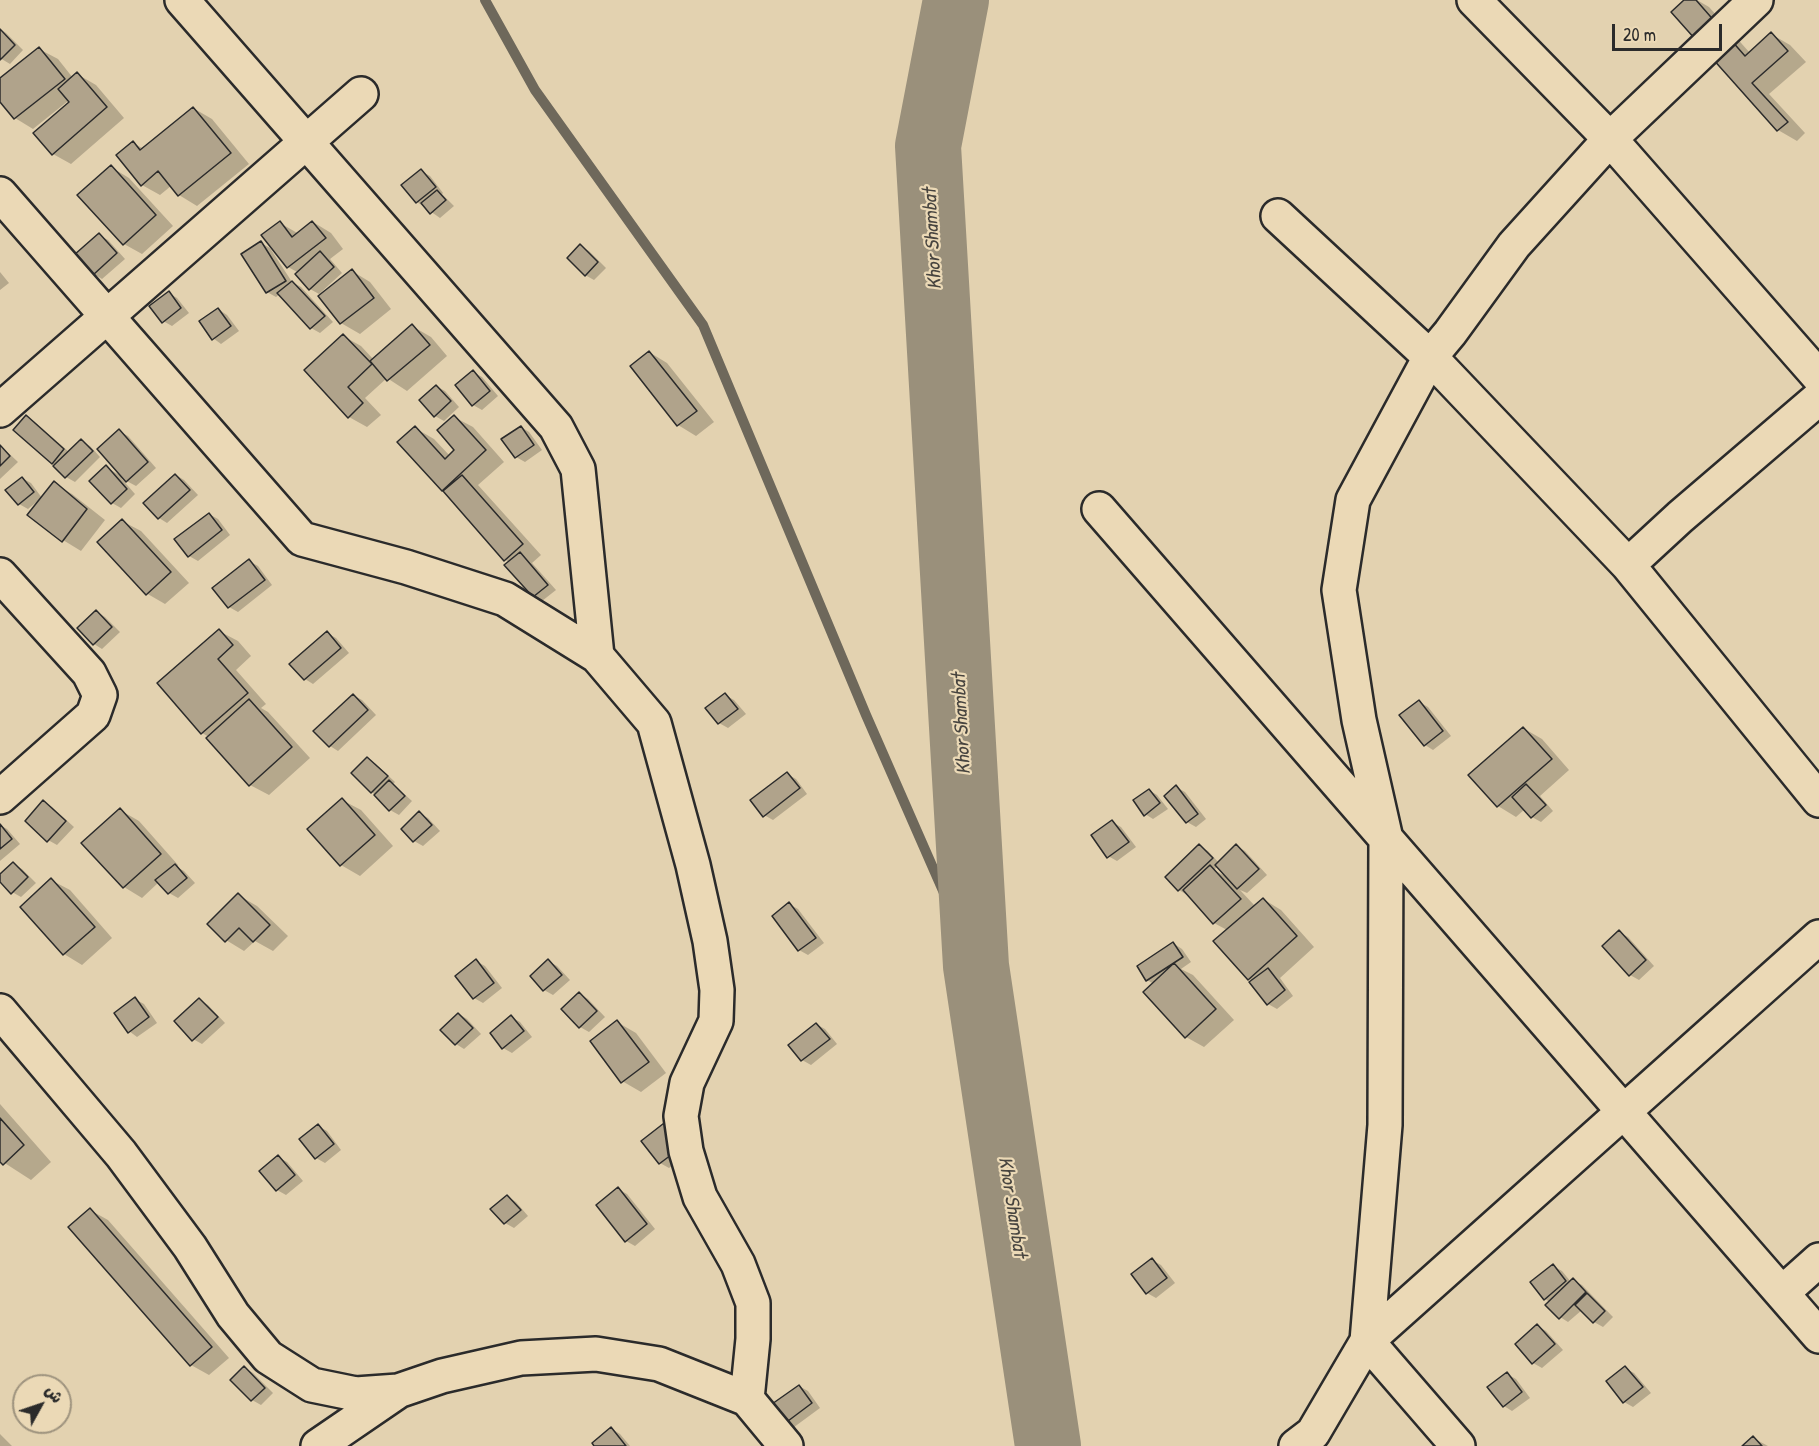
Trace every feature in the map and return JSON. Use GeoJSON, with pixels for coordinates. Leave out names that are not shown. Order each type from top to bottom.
{"type":"FeatureCollection","features":[{"type":"Feature","properties":{"kind":"street"},"geometry":{"type":"LineString","coordinates":[[182,0],[556,427],[578,469],[597,656]]}},
{"type":"Feature","properties":{"kind":"street"},"geometry":{"type":"LineString","coordinates":[[1474,0],[1610,139],[1819,377]]}},
{"type":"Feature","properties":{"kind":"street"},"geometry":{"type":"LineString","coordinates":[[1458,1446],[1367,1341],[1385,1125],[1386,839],[1359,720],[1340,590],[1353,500],[1430,357],[1514,245],[1610,139],[1755,0]]}},
{"type":"Feature","properties":{"kind":"street"},"geometry":{"type":"LineString","coordinates":[[0,410],[361,94]]}},
{"type":"Feature","properties":{"kind":"street"},"geometry":{"type":"LineString","coordinates":[[0,194],[302,539],[406,567],[505,599],[597,656],[654,723],[693,865],[710,941],[717,990],[716,1021],[687,1083],[681,1116],[686,1151],[700,1197],[738,1264],[753,1304],[753,1339],[747,1399]]}},
{"type":"Feature","properties":{"kind":"street"},"geometry":{"type":"LineString","coordinates":[[1278,216],[1430,357],[1628,565],[1819,800]]}},
{"type":"Feature","properties":{"kind":"street"},"geometry":{"type":"LineString","coordinates":[[1628,565],[1680,517],[1819,398]]}},
{"type":"Feature","properties":{"kind":"street"},"geometry":{"type":"LineString","coordinates":[[1099,509],[1819,1336]]}},
{"type":"Feature","properties":{"kind":"street"},"geometry":{"type":"LineString","coordinates":[[0,575],[89,673],[100,695],[93,715],[0,797]]}},
{"type":"Feature","properties":{"kind":"street"},"geometry":{"type":"LineString","coordinates":[[1296,1446],[1313,1433],[1367,1341],[1819,937]]}},
{"type":"Feature","properties":{"kind":"street"},"geometry":{"type":"LineString","coordinates":[[0,1011],[121,1154],[190,1247],[233,1316],[268,1357],[312,1385],[356,1394],[398,1391],[442,1376],[521,1358],[596,1354],[659,1364],[747,1399],[786,1446]]}},
{"type":"Feature","properties":{"kind":"street"},"geometry":{"type":"LineString","coordinates":[[1782,1293],[1819,1260]]}},
{"type":"Feature","properties":{"kind":"street"},"geometry":{"type":"LineString","coordinates":[[318,1446],[398,1391]]}},
{"type":"Feature","properties":{"kind":"building"},"geometry":{"type":"Polygon","coordinates":[[[1684,0],[1696,0],[1745,56],[1771,32],[1788,51],[1752,83],[1788,122],[1777,131],[1671,12],[1684,0]]]}},
{"type":"Feature","properties":{"kind":"building"},"geometry":{"type":"Polygon","coordinates":[[[0,29],[15,45],[0,60],[0,29]]]}},
{"type":"Feature","properties":{"kind":"building"},"geometry":{"type":"Polygon","coordinates":[[[39,47],[65,79],[14,119],[0,102],[0,78],[39,47]]]}},
{"type":"Feature","properties":{"kind":"building"},"geometry":{"type":"Polygon","coordinates":[[[77,72],[107,107],[52,155],[33,133],[69,102],[58,89],[77,72]]]}},
{"type":"Feature","properties":{"kind":"building"},"geometry":{"type":"Polygon","coordinates":[[[193,107],[231,153],[178,196],[158,171],[141,186],[116,155],[133,141],[140,150],[193,107]]]}},
{"type":"Feature","properties":{"kind":"building"},"geometry":{"type":"Polygon","coordinates":[[[111,165],[156,215],[123,245],[77,195],[111,165]]]}},
{"type":"Feature","properties":{"kind":"building"},"geometry":{"type":"Polygon","coordinates":[[[421,169],[436,187],[416,203],[401,185],[421,169]]]}},
{"type":"Feature","properties":{"kind":"building"},"geometry":{"type":"Polygon","coordinates":[[[437,190],[446,200],[430,214],[421,203],[437,190]]]}},
{"type":"Feature","properties":{"kind":"building"},"geometry":{"type":"Polygon","coordinates":[[[280,221],[292,237],[312,221],[326,238],[287,268],[261,235],[280,221]]]}},
{"type":"Feature","properties":{"kind":"building"},"geometry":{"type":"Polygon","coordinates":[[[99,233],[117,253],[93,275],[74,255],[99,233]]]}},
{"type":"Feature","properties":{"kind":"building"},"geometry":{"type":"Polygon","coordinates":[[[261,241],[286,281],[266,293],[241,254],[261,241]]]}},
{"type":"Feature","properties":{"kind":"building"},"geometry":{"type":"Polygon","coordinates":[[[580,244],[598,262],[585,276],[567,258],[580,244]]]}},
{"type":"Feature","properties":{"kind":"building"},"geometry":{"type":"Polygon","coordinates":[[[320,251],[334,267],[309,290],[295,274],[320,251]]]}},
{"type":"Feature","properties":{"kind":"building"},"geometry":{"type":"Polygon","coordinates":[[[352,269],[374,298],[340,324],[318,296],[352,269]]]}},
{"type":"Feature","properties":{"kind":"building"},"geometry":{"type":"Polygon","coordinates":[[[292,281],[325,316],[310,329],[277,293],[292,281]]]}},
{"type":"Feature","properties":{"kind":"building"},"geometry":{"type":"Polygon","coordinates":[[[169,291],[181,308],[162,323],[149,306],[169,291]]]}},
{"type":"Feature","properties":{"kind":"building"},"geometry":{"type":"Polygon","coordinates":[[[218,308],[231,326],[212,340],[199,321],[218,308]]]}},
{"type":"Feature","properties":{"kind":"building"},"geometry":{"type":"Polygon","coordinates":[[[412,324],[430,345],[387,381],[370,361],[412,324]]]}},
{"type":"Feature","properties":{"kind":"building"},"geometry":{"type":"Polygon","coordinates":[[[343,334],[372,364],[348,387],[363,403],[348,418],[304,370],[343,334]]]}},
{"type":"Feature","properties":{"kind":"building"},"geometry":{"type":"Polygon","coordinates":[[[649,351],[697,411],[677,426],[630,366],[649,351]]]}},
{"type":"Feature","properties":{"kind":"building"},"geometry":{"type":"Polygon","coordinates":[[[473,370],[490,391],[472,406],[455,385],[473,370]]]}},
{"type":"Feature","properties":{"kind":"building"},"geometry":{"type":"Polygon","coordinates":[[[436,385],[451,401],[434,417],[419,400],[436,385]]]}},
{"type":"Feature","properties":{"kind":"building"},"geometry":{"type":"Polygon","coordinates":[[[26,415],[64,449],[52,464],[13,430],[26,415]]]}},
{"type":"Feature","properties":{"kind":"building"},"geometry":{"type":"Polygon","coordinates":[[[454,415],[486,450],[442,491],[397,442],[415,426],[445,459],[454,450],[437,430],[454,415]]]}},
{"type":"Feature","properties":{"kind":"building"},"geometry":{"type":"Polygon","coordinates":[[[521,426],[534,445],[515,458],[501,439],[521,426]]]}},
{"type":"Feature","properties":{"kind":"building"},"geometry":{"type":"Polygon","coordinates":[[[119,429],[148,462],[126,482],[97,449],[119,429]]]}},
{"type":"Feature","properties":{"kind":"building"},"geometry":{"type":"Polygon","coordinates":[[[81,439],[93,451],[65,478],[53,466],[81,439]]]}},
{"type":"Feature","properties":{"kind":"building"},"geometry":{"type":"Polygon","coordinates":[[[0,445],[10,456],[0,466],[0,445]]]}},
{"type":"Feature","properties":{"kind":"building"},"geometry":{"type":"Polygon","coordinates":[[[106,465],[127,489],[111,504],[89,481],[106,465]]]}},
{"type":"Feature","properties":{"kind":"building"},"geometry":{"type":"Polygon","coordinates":[[[175,474],[190,490],[158,519],[143,503],[175,474]]]}},
{"type":"Feature","properties":{"kind":"building"},"geometry":{"type":"Polygon","coordinates":[[[462,475],[523,544],[504,561],[443,491],[462,475]]]}},
{"type":"Feature","properties":{"kind":"building"},"geometry":{"type":"Polygon","coordinates":[[[22,477],[34,492],[18,505],[5,490],[22,477]]]}},
{"type":"Feature","properties":{"kind":"building"},"geometry":{"type":"Polygon","coordinates":[[[54,481],[87,509],[62,542],[27,515],[54,481]]]}},
{"type":"Feature","properties":{"kind":"building"},"geometry":{"type":"Polygon","coordinates":[[[209,513],[222,530],[188,557],[174,539],[209,513]]]}},
{"type":"Feature","properties":{"kind":"building"},"geometry":{"type":"Polygon","coordinates":[[[122,519],[171,572],[146,595],[97,542],[122,519]]]}},
{"type":"Feature","properties":{"kind":"building"},"geometry":{"type":"Polygon","coordinates":[[[520,552],[548,585],[533,597],[504,565],[520,552]]]}},
{"type":"Feature","properties":{"kind":"building"},"geometry":{"type":"Polygon","coordinates":[[[249,559],[265,580],[228,608],[212,588],[249,559]]]}},
{"type":"Feature","properties":{"kind":"building"},"geometry":{"type":"Polygon","coordinates":[[[96,610],[112,627],[93,645],[77,628],[96,610]]]}},
{"type":"Feature","properties":{"kind":"building"},"geometry":{"type":"Polygon","coordinates":[[[219,629],[233,645],[218,659],[248,693],[201,734],[157,683],[219,629]]]}},
{"type":"Feature","properties":{"kind":"building"},"geometry":{"type":"Polygon","coordinates":[[[327,631],[341,648],[304,680],[289,664],[327,631]]]}},
{"type":"Feature","properties":{"kind":"building"},"geometry":{"type":"Polygon","coordinates":[[[725,693],[738,709],[718,724],[705,708],[725,693]]]}},
{"type":"Feature","properties":{"kind":"building"},"geometry":{"type":"Polygon","coordinates":[[[353,694],[368,710],[329,747],[313,731],[353,694]]]}},
{"type":"Feature","properties":{"kind":"building"},"geometry":{"type":"Polygon","coordinates":[[[249,699],[292,747],[249,786],[206,738],[249,699]]]}},
{"type":"Feature","properties":{"kind":"building"},"geometry":{"type":"Polygon","coordinates":[[[1419,700],[1443,731],[1424,746],[1399,715],[1419,700]]]}},
{"type":"Feature","properties":{"kind":"building"},"geometry":{"type":"Polygon","coordinates":[[[1523,727],[1552,759],[1497,807],[1468,775],[1523,727]]]}},
{"type":"Feature","properties":{"kind":"building"},"geometry":{"type":"Polygon","coordinates":[[[367,757],[388,776],[371,793],[351,773],[367,757]]]}},
{"type":"Feature","properties":{"kind":"building"},"geometry":{"type":"Polygon","coordinates":[[[787,772],[800,788],[763,817],[750,800],[787,772]]]}},
{"type":"Feature","properties":{"kind":"building"},"geometry":{"type":"Polygon","coordinates":[[[389,780],[405,796],[389,811],[374,795],[389,780]]]}},
{"type":"Feature","properties":{"kind":"building"},"geometry":{"type":"Polygon","coordinates":[[[1526,784],[1546,805],[1531,818],[1512,797],[1526,784]]]}},
{"type":"Feature","properties":{"kind":"building"},"geometry":{"type":"Polygon","coordinates":[[[1176,785],[1198,814],[1186,823],[1164,796],[1176,785]]]}},
{"type":"Feature","properties":{"kind":"building"},"geometry":{"type":"Polygon","coordinates":[[[1149,789],[1160,803],[1144,816],[1133,800],[1149,789]]]}},
{"type":"Feature","properties":{"kind":"building"},"geometry":{"type":"Polygon","coordinates":[[[342,798],[375,835],[340,866],[307,829],[342,798]]]}},
{"type":"Feature","properties":{"kind":"building"},"geometry":{"type":"Polygon","coordinates":[[[43,800],[66,821],[47,842],[25,821],[43,800]]]}},
{"type":"Feature","properties":{"kind":"building"},"geometry":{"type":"Polygon","coordinates":[[[120,808],[161,854],[123,888],[81,843],[120,808]]]}},
{"type":"Feature","properties":{"kind":"building"},"geometry":{"type":"Polygon","coordinates":[[[419,811],[432,825],[413,842],[401,829],[419,811]]]}},
{"type":"Feature","properties":{"kind":"building"},"geometry":{"type":"Polygon","coordinates":[[[1112,820],[1129,842],[1107,858],[1091,835],[1112,820]]]}},
{"type":"Feature","properties":{"kind":"building"},"geometry":{"type":"Polygon","coordinates":[[[0,824],[12,839],[0,849],[0,824]]]}},
{"type":"Feature","properties":{"kind":"building"},"geometry":{"type":"Polygon","coordinates":[[[1199,844],[1213,858],[1178,891],[1165,877],[1199,844]]]}},
{"type":"Feature","properties":{"kind":"building"},"geometry":{"type":"Polygon","coordinates":[[[1236,844],[1259,869],[1237,889],[1215,865],[1236,844]]]}},
{"type":"Feature","properties":{"kind":"building"},"geometry":{"type":"Polygon","coordinates":[[[13,862],[28,877],[11,894],[0,882],[0,874],[13,862]]]}},
{"type":"Feature","properties":{"kind":"building"},"geometry":{"type":"Polygon","coordinates":[[[175,864],[187,878],[168,894],[155,880],[175,864]]]}},
{"type":"Feature","properties":{"kind":"building"},"geometry":{"type":"Polygon","coordinates":[[[1210,865],[1241,899],[1213,924],[1183,890],[1210,865]]]}},
{"type":"Feature","properties":{"kind":"building"},"geometry":{"type":"Polygon","coordinates":[[[51,878],[95,927],[63,955],[20,907],[51,878]]]}},
{"type":"Feature","properties":{"kind":"building"},"geometry":{"type":"Polygon","coordinates":[[[238,893],[270,925],[253,942],[239,928],[225,942],[207,924],[238,893]]]}},
{"type":"Feature","properties":{"kind":"building"},"geometry":{"type":"Polygon","coordinates":[[[1263,898],[1297,936],[1248,980],[1213,941],[1263,898]]]}},
{"type":"Feature","properties":{"kind":"building"},"geometry":{"type":"Polygon","coordinates":[[[789,902],[816,938],[798,951],[772,916],[789,902]]]}},
{"type":"Feature","properties":{"kind":"building"},"geometry":{"type":"Polygon","coordinates":[[[1619,930],[1646,960],[1629,976],[1602,946],[1619,930]]]}},
{"type":"Feature","properties":{"kind":"building"},"geometry":{"type":"Polygon","coordinates":[[[1173,942],[1183,957],[1146,981],[1137,966],[1173,942]]]}},
{"type":"Feature","properties":{"kind":"building"},"geometry":{"type":"Polygon","coordinates":[[[476,959],[494,983],[473,999],[455,976],[476,959]]]}},
{"type":"Feature","properties":{"kind":"building"},"geometry":{"type":"Polygon","coordinates":[[[548,959],[562,975],[543,991],[530,976],[548,959]]]}},
{"type":"Feature","properties":{"kind":"building"},"geometry":{"type":"Polygon","coordinates":[[[1174,963],[1216,1009],[1185,1038],[1143,992],[1174,963]]]}},
{"type":"Feature","properties":{"kind":"building"},"geometry":{"type":"Polygon","coordinates":[[[1268,968],[1285,990],[1267,1005],[1249,982],[1268,968]]]}},
{"type":"Feature","properties":{"kind":"building"},"geometry":{"type":"Polygon","coordinates":[[[579,992],[597,1011],[579,1028],[561,1009],[579,992]]]}},
{"type":"Feature","properties":{"kind":"building"},"geometry":{"type":"Polygon","coordinates":[[[135,997],[149,1017],[128,1033],[114,1013],[135,997]]]}},
{"type":"Feature","properties":{"kind":"building"},"geometry":{"type":"Polygon","coordinates":[[[199,998],[218,1017],[192,1041],[174,1021],[199,998]]]}},
{"type":"Feature","properties":{"kind":"building"},"geometry":{"type":"Polygon","coordinates":[[[458,1013],[473,1028],[455,1045],[440,1030],[458,1013]]]}},
{"type":"Feature","properties":{"kind":"building"},"geometry":{"type":"Polygon","coordinates":[[[511,1015],[524,1031],[502,1049],[490,1033],[511,1015]]]}},
{"type":"Feature","properties":{"kind":"building"},"geometry":{"type":"Polygon","coordinates":[[[617,1020],[649,1062],[621,1083],[590,1041],[617,1020]]]}},
{"type":"Feature","properties":{"kind":"building"},"geometry":{"type":"Polygon","coordinates":[[[816,1023],[830,1039],[801,1061],[788,1045],[816,1023]]]}},
{"type":"Feature","properties":{"kind":"building"},"geometry":{"type":"Polygon","coordinates":[[[677,1113],[695,1137],[659,1164],[641,1141],[677,1113]]]}},
{"type":"Feature","properties":{"kind":"building"},"geometry":{"type":"Polygon","coordinates":[[[0,1118],[24,1145],[3,1165],[0,1162],[0,1118]]]}},
{"type":"Feature","properties":{"kind":"building"},"geometry":{"type":"Polygon","coordinates":[[[318,1124],[334,1144],[315,1159],[299,1139],[318,1124]]]}},
{"type":"Feature","properties":{"kind":"building"},"geometry":{"type":"Polygon","coordinates":[[[278,1155],[295,1175],[276,1191],[259,1171],[278,1155]]]}},
{"type":"Feature","properties":{"kind":"building"},"geometry":{"type":"Polygon","coordinates":[[[618,1187],[647,1224],[625,1242],[596,1205],[618,1187]]]}},
{"type":"Feature","properties":{"kind":"building"},"geometry":{"type":"Polygon","coordinates":[[[507,1195],[521,1210],[504,1224],[490,1209],[507,1195]]]}},
{"type":"Feature","properties":{"kind":"building"},"geometry":{"type":"Polygon","coordinates":[[[90,1208],[212,1347],[190,1366],[68,1227],[90,1208]]]}},
{"type":"Feature","properties":{"kind":"building"},"geometry":{"type":"Polygon","coordinates":[[[1152,1258],[1167,1278],[1146,1294],[1131,1274],[1152,1258]]]}},
{"type":"Feature","properties":{"kind":"building"},"geometry":{"type":"Polygon","coordinates":[[[1553,1264],[1566,1281],[1544,1300],[1530,1282],[1553,1264]]]}},
{"type":"Feature","properties":{"kind":"building"},"geometry":{"type":"Polygon","coordinates":[[[1573,1278],[1586,1292],[1559,1319],[1545,1305],[1573,1278]]]}},
{"type":"Feature","properties":{"kind":"building"},"geometry":{"type":"Polygon","coordinates":[[[1587,1293],[1605,1311],[1593,1323],[1575,1305],[1587,1293]]]}},
{"type":"Feature","properties":{"kind":"building"},"geometry":{"type":"Polygon","coordinates":[[[1537,1324],[1555,1344],[1532,1364],[1515,1344],[1537,1324]]]}},
{"type":"Feature","properties":{"kind":"building"},"geometry":{"type":"Polygon","coordinates":[[[244,1366],[265,1388],[251,1401],[230,1380],[244,1366]]]}},
{"type":"Feature","properties":{"kind":"building"},"geometry":{"type":"Polygon","coordinates":[[[1625,1366],[1643,1387],[1623,1403],[1606,1381],[1625,1366]]]}},
{"type":"Feature","properties":{"kind":"building"},"geometry":{"type":"Polygon","coordinates":[[[1507,1372],[1522,1392],[1503,1407],[1487,1387],[1507,1372]]]}},
{"type":"Feature","properties":{"kind":"building"},"geometry":{"type":"Polygon","coordinates":[[[799,1385],[812,1403],[776,1430],[762,1411],[799,1385]]]}},
{"type":"Feature","properties":{"kind":"building"},"geometry":{"type":"Polygon","coordinates":[[[611,1427],[626,1446],[594,1446],[592,1443],[611,1427]]]}},
{"type":"Feature","properties":{"kind":"building"},"geometry":{"type":"Polygon","coordinates":[[[1753,1436],[1762,1446],[1742,1446],[1753,1436]]]}},
{"type":"Feature","properties":{"kind":"waterway"},"geometry":{"type":"LineString","coordinates":[[485,0],[535,90],[703,325],[866,715],[976,966]]}},
{"type":"Feature","properties":{"kind":"waterway","name":"Khor Shambat"},"geometry":{"type":"LineString","coordinates":[[956,0],[928,146],[976,966],[1048,1446]]}}]}
